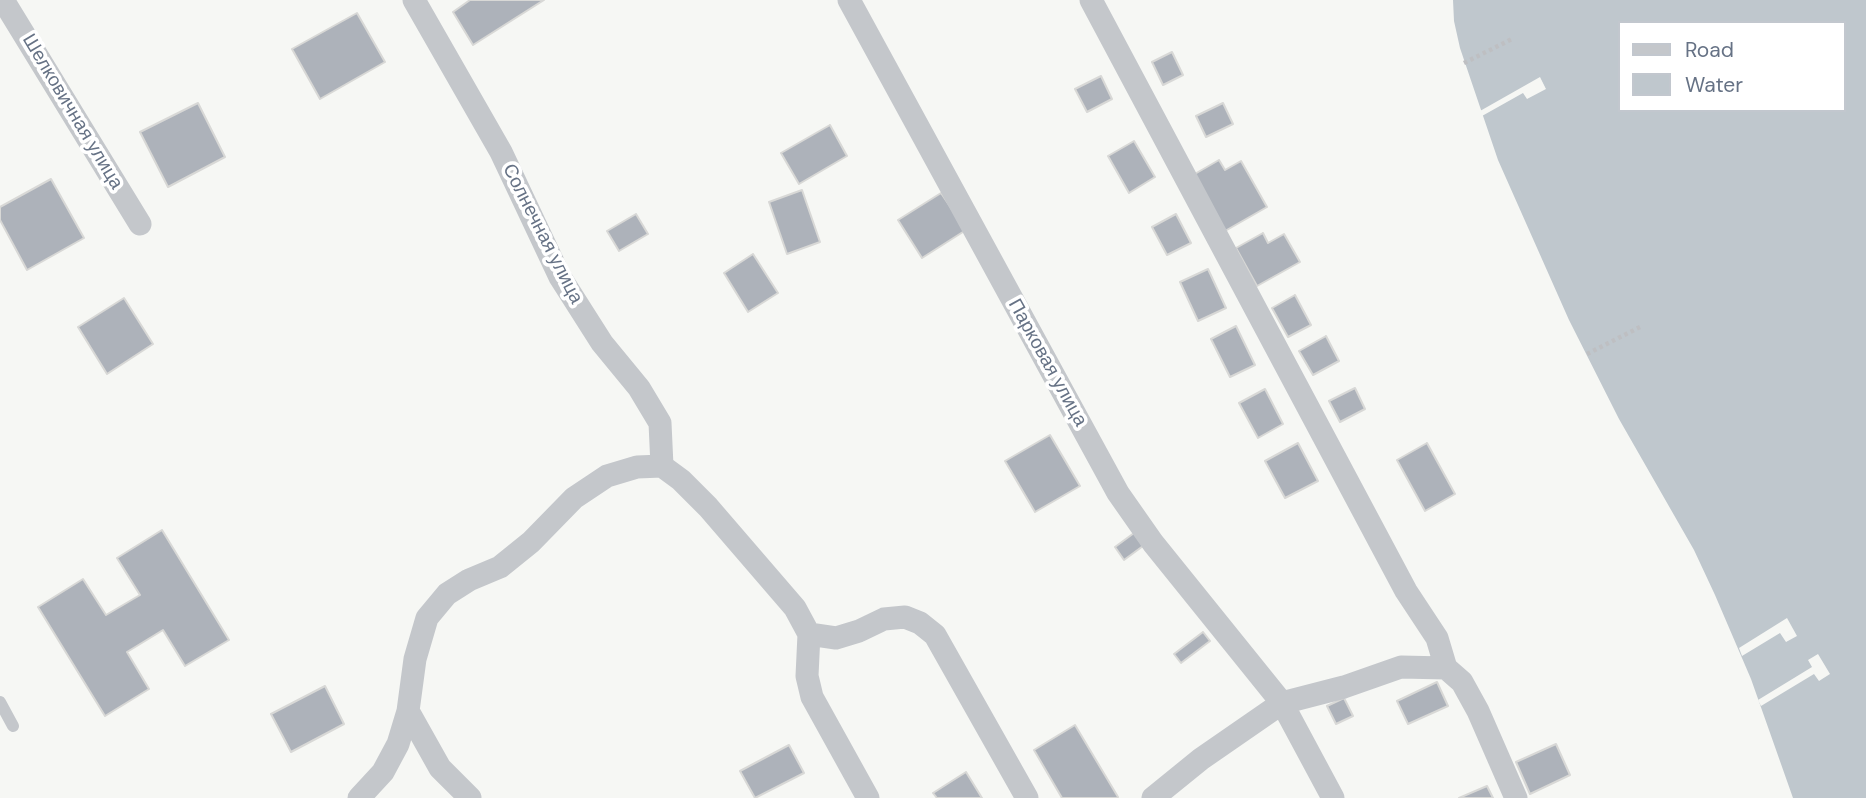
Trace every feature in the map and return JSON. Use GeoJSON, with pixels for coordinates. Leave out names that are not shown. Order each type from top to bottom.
{"type":"FeatureCollection","features":[{"type":"Feature","properties":{"kind":"street","name":"Шелковичная улица"},"geometry":{"type":"LineString","coordinates":[[4,0],[140,224]]}},
{"type":"Feature","properties":{"kind":"street","name":"Солнечная улица"},"geometry":{"type":"LineString","coordinates":[[414,0],[501,152],[560,277],[602,343],[639,388],[660,423],[662,466]]}},
{"type":"Feature","properties":{"kind":"street","name":"Парковая улица"},"geometry":{"type":"LineString","coordinates":[[849,0],[1118,494],[1153,543],[1282,703],[1333,798]]}},
{"type":"Feature","properties":{"kind":"street"},"geometry":{"type":"LineString","coordinates":[[1091,0],[1406,591],[1437,638],[1446,668]]}},
{"type":"Feature","properties":{"kind":"street"},"geometry":{"type":"LineString","coordinates":[[359,798],[383,772],[398,744],[408,711],[415,659],[427,618],[447,594],[469,580],[500,567],[531,542],[574,498],[607,475],[637,467],[662,466],[681,480],[708,507],[795,608],[809,634],[807,676],[812,696],[868,798]]}},
{"type":"Feature","properties":{"kind":"street"},"geometry":{"type":"LineString","coordinates":[[809,634],[836,638],[884,619],[905,617],[920,623],[935,635],[1027,798]]}},
{"type":"Feature","properties":{"kind":"street"},"geometry":{"type":"LineString","coordinates":[[1153,798],[1200,759],[1282,703],[1344,687],[1401,667],[1446,668],[1462,682],[1478,711],[1516,798]]}},
{"type":"Feature","properties":{"kind":"street"},"geometry":{"type":"LineString","coordinates":[[408,711],[439,768],[470,798]]}},
{"type":"Feature","properties":{"kind":"lane"},"geometry":{"type":"LineString","coordinates":[[0,702],[13,726]]}},
{"type":"Feature","properties":{"kind":"path"},"geometry":{"type":"LineString","coordinates":[[1464,64],[1512,38]]}},
{"type":"Feature","properties":{"kind":"path"},"geometry":{"type":"LineString","coordinates":[[1587,354],[1640,327]]}},
{"type":"Feature","properties":{"kind":"water"},"geometry":{"type":"Polygon","coordinates":[[[1453,0],[1866,0],[1866,798],[1793,798],[1751,679],[1715,595],[1694,550],[1619,419],[1569,320],[1498,160],[1460,48],[1453,0]]]}},
{"type":"Feature","properties":{"kind":"pier"},"geometry":{"type":"Polygon","coordinates":[[[1540,77],[1546,89],[1527,99],[1523,93],[1482,116],[1480,111],[1540,77]]]}},
{"type":"Feature","properties":{"kind":"pier"},"geometry":{"type":"Polygon","coordinates":[[[1787,618],[1797,636],[1786,642],[1780,633],[1742,656],[1739,648],[1787,618]]]}},
{"type":"Feature","properties":{"kind":"pier"},"geometry":{"type":"Polygon","coordinates":[[[1818,654],[1830,674],[1819,681],[1814,674],[1761,706],[1758,700],[1812,667],[1808,660],[1818,654]]]}},
{"type":"Feature","properties":{"kind":"building"},"geometry":{"type":"Polygon","coordinates":[[[470,0],[544,0],[473,45],[453,12],[470,0]]]}},
{"type":"Feature","properties":{"kind":"building"},"geometry":{"type":"Polygon","coordinates":[[[357,13],[385,62],[320,99],[292,49],[357,13]]]}},
{"type":"Feature","properties":{"kind":"building"},"geometry":{"type":"Polygon","coordinates":[[[1172,52],[1183,75],[1163,85],[1152,62],[1172,52]]]}},
{"type":"Feature","properties":{"kind":"building"},"geometry":{"type":"Polygon","coordinates":[[[1101,76],[1112,99],[1087,112],[1075,89],[1101,76]]]}},
{"type":"Feature","properties":{"kind":"building"},"geometry":{"type":"Polygon","coordinates":[[[198,103],[225,157],[168,187],[140,132],[198,103]]]}},
{"type":"Feature","properties":{"kind":"building"},"geometry":{"type":"Polygon","coordinates":[[[1223,103],[1233,124],[1206,137],[1196,116],[1223,103]]]}},
{"type":"Feature","properties":{"kind":"building"},"geometry":{"type":"Polygon","coordinates":[[[830,125],[847,156],[799,184],[781,153],[830,125]]]}},
{"type":"Feature","properties":{"kind":"building"},"geometry":{"type":"Polygon","coordinates":[[[1134,141],[1155,177],[1129,193],[1108,156],[1134,141]]]}},
{"type":"Feature","properties":{"kind":"building"},"geometry":{"type":"Polygon","coordinates":[[[1219,160],[1225,170],[1241,161],[1267,207],[1225,231],[1193,175],[1219,160]]]}},
{"type":"Feature","properties":{"kind":"building"},"geometry":{"type":"Polygon","coordinates":[[[51,179],[84,238],[27,270],[0,220],[0,207],[51,179]]]}},
{"type":"Feature","properties":{"kind":"building"},"geometry":{"type":"Polygon","coordinates":[[[802,190],[820,242],[787,254],[769,202],[802,190]]]}},
{"type":"Feature","properties":{"kind":"building"},"geometry":{"type":"Polygon","coordinates":[[[941,193],[966,230],[922,258],[898,220],[941,193]]]}},
{"type":"Feature","properties":{"kind":"building"},"geometry":{"type":"Polygon","coordinates":[[[636,214],[648,234],[619,251],[607,231],[636,214]]]}},
{"type":"Feature","properties":{"kind":"building"},"geometry":{"type":"Polygon","coordinates":[[[1176,214],[1191,243],[1167,255],[1152,227],[1176,214]]]}},
{"type":"Feature","properties":{"kind":"building"},"geometry":{"type":"Polygon","coordinates":[[[1263,233],[1268,243],[1284,234],[1300,262],[1257,286],[1236,248],[1263,233]]]}},
{"type":"Feature","properties":{"kind":"building"},"geometry":{"type":"Polygon","coordinates":[[[753,254],[778,293],[748,312],[724,273],[753,254]]]}},
{"type":"Feature","properties":{"kind":"building"},"geometry":{"type":"Polygon","coordinates":[[[1208,269],[1226,308],[1198,321],[1180,282],[1208,269]]]}},
{"type":"Feature","properties":{"kind":"building"},"geometry":{"type":"Polygon","coordinates":[[[1295,295],[1311,325],[1288,337],[1272,308],[1295,295]]]}},
{"type":"Feature","properties":{"kind":"building"},"geometry":{"type":"Polygon","coordinates":[[[124,298],[153,344],[107,374],[78,327],[124,298]]]}},
{"type":"Feature","properties":{"kind":"building"},"geometry":{"type":"Polygon","coordinates":[[[1236,326],[1255,365],[1230,377],[1211,339],[1236,326]]]}},
{"type":"Feature","properties":{"kind":"building"},"geometry":{"type":"Polygon","coordinates":[[[1326,336],[1339,361],[1313,375],[1299,351],[1326,336]]]}},
{"type":"Feature","properties":{"kind":"building"},"geometry":{"type":"Polygon","coordinates":[[[1355,388],[1365,409],[1340,422],[1329,401],[1355,388]]]}},
{"type":"Feature","properties":{"kind":"building"},"geometry":{"type":"Polygon","coordinates":[[[1265,389],[1283,424],[1258,438],[1239,403],[1265,389]]]}},
{"type":"Feature","properties":{"kind":"building"},"geometry":{"type":"Polygon","coordinates":[[[1050,435],[1080,486],[1035,512],[1005,461],[1050,435]]]}},
{"type":"Feature","properties":{"kind":"building"},"geometry":{"type":"Polygon","coordinates":[[[1298,443],[1318,481],[1285,498],[1265,461],[1298,443]]]}},
{"type":"Feature","properties":{"kind":"building"},"geometry":{"type":"Polygon","coordinates":[[[1427,443],[1455,494],[1425,511],[1397,460],[1427,443]]]}},
{"type":"Feature","properties":{"kind":"building"},"geometry":{"type":"Polygon","coordinates":[[[162,530],[229,640],[185,666],[163,630],[127,652],[149,689],[105,716],[38,607],[83,579],[106,615],[140,595],[117,558],[162,530]]]}},
{"type":"Feature","properties":{"kind":"building"},"geometry":{"type":"Polygon","coordinates":[[[1134,533],[1143,546],[1124,560],[1115,547],[1134,533]]]}},
{"type":"Feature","properties":{"kind":"building"},"geometry":{"type":"Polygon","coordinates":[[[1203,632],[1210,641],[1181,663],[1174,654],[1203,632]]]}},
{"type":"Feature","properties":{"kind":"building"},"geometry":{"type":"Polygon","coordinates":[[[1437,682],[1448,706],[1408,724],[1397,701],[1437,682]]]}},
{"type":"Feature","properties":{"kind":"building"},"geometry":{"type":"Polygon","coordinates":[[[325,686],[344,724],[291,752],[271,714],[325,686]]]}},
{"type":"Feature","properties":{"kind":"building"},"geometry":{"type":"Polygon","coordinates":[[[1344,698],[1353,716],[1336,724],[1327,706],[1344,698]]]}},
{"type":"Feature","properties":{"kind":"building"},"geometry":{"type":"Polygon","coordinates":[[[1075,725],[1117,798],[1062,798],[1034,750],[1075,725]]]}},
{"type":"Feature","properties":{"kind":"building"},"geometry":{"type":"Polygon","coordinates":[[[1556,744],[1570,775],[1530,794],[1516,762],[1556,744]]]}},
{"type":"Feature","properties":{"kind":"building"},"geometry":{"type":"Polygon","coordinates":[[[789,745],[804,773],[755,798],[740,771],[789,745]]]}},
{"type":"Feature","properties":{"kind":"building"},"geometry":{"type":"Polygon","coordinates":[[[966,772],[982,798],[937,798],[933,793],[966,772]]]}},
{"type":"Feature","properties":{"kind":"building"},"geometry":{"type":"Polygon","coordinates":[[[1487,786],[1493,798],[1459,798],[1487,786]]]}}]}
